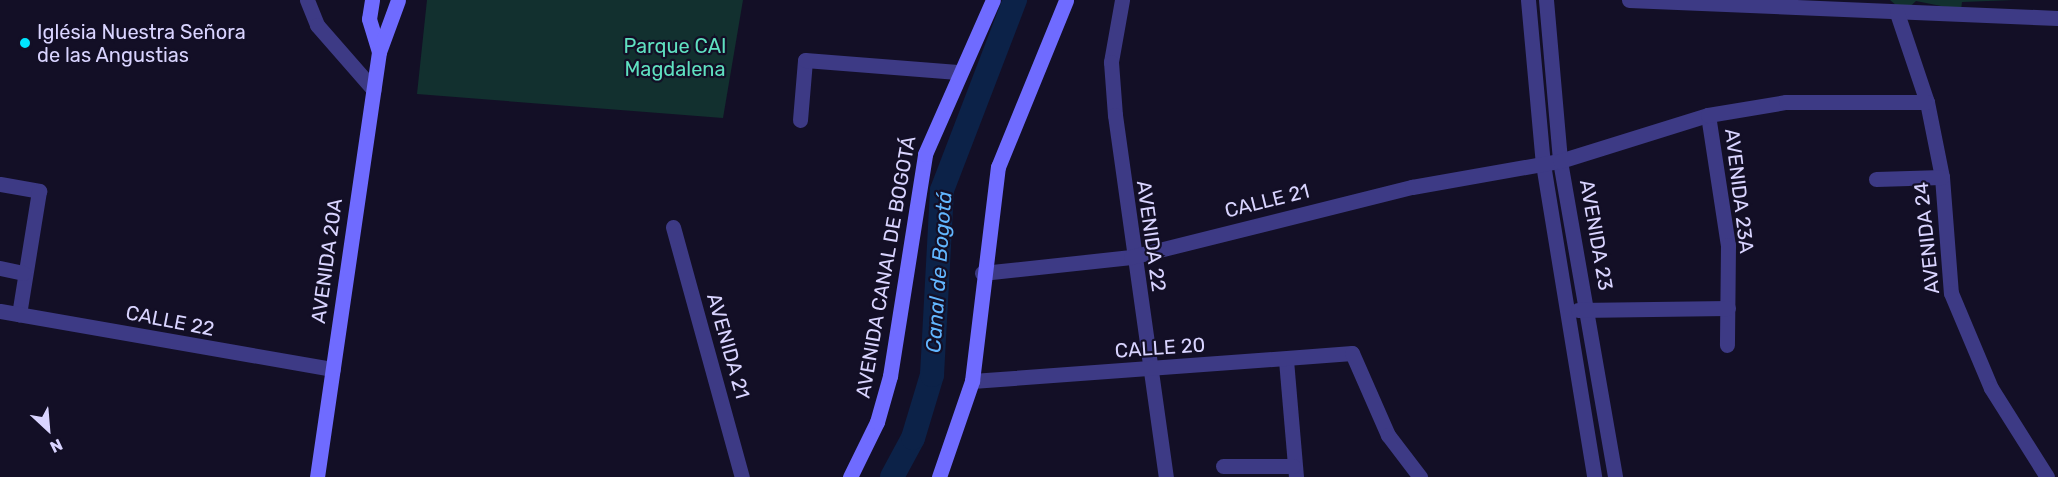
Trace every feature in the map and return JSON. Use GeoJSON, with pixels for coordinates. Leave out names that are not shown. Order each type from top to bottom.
{"type":"FeatureCollection","features":[{"type":"Feature","properties":{"kind":"main road","name":"AVENIDA 20A"},"geometry":{"type":"LineString","coordinates":[[372,0],[369,19],[380,52]]}},
{"type":"Feature","properties":{"kind":"main road","name":"AVENIDA 20A"},"geometry":{"type":"LineString","coordinates":[[317,477],[380,52],[398,0]]}},
{"type":"Feature","properties":{"kind":"main road","name":"AVENIDA CANAL DE BOGOTÁ"},"geometry":{"type":"LineString","coordinates":[[850,477],[885,398],[925,154],[958,72],[993,0]]}},
{"type":"Feature","properties":{"kind":"main road"},"geometry":{"type":"LineString","coordinates":[[939,477],[972,381],[982,273],[998,166],[1066,0]]}},
{"type":"Feature","properties":{"kind":"street"},"geometry":{"type":"LineString","coordinates":[[307,0],[318,26],[374,90]]}},
{"type":"Feature","properties":{"kind":"street","name":"AVENIDA 22"},"geometry":{"type":"LineString","coordinates":[[1122,0],[1111,62],[1131,257],[1153,369],[1166,477]]}},
{"type":"Feature","properties":{"kind":"street","name":"AVENIDA 23"},"geometry":{"type":"LineString","coordinates":[[1528,0],[1543,164],[1594,477]]}},
{"type":"Feature","properties":{"kind":"street","name":"AVENIDA 23"},"geometry":{"type":"LineString","coordinates":[[1546,0],[1560,161],[1616,477]]}},
{"type":"Feature","properties":{"kind":"street"},"geometry":{"type":"LineString","coordinates":[[1629,0],[2058,18]]}},
{"type":"Feature","properties":{"kind":"street","name":"AVENIDA 24"},"geometry":{"type":"LineString","coordinates":[[1897,13],[1927,102],[1942,177],[1951,293],[1968,341],[2047,477]]}},
{"type":"Feature","properties":{"kind":"street"},"geometry":{"type":"LineString","coordinates":[[800,120],[805,60],[958,72]]}},
{"type":"Feature","properties":{"kind":"street","name":"CALLE 21"},"geometry":{"type":"LineString","coordinates":[[982,273],[1131,257],[1412,186],[1560,161],[1708,115],[1786,102],[1927,102]]}},
{"type":"Feature","properties":{"kind":"street","name":"AVENIDA 23A"},"geometry":{"type":"LineString","coordinates":[[1708,115],[1728,245],[1727,345]]}},
{"type":"Feature","properties":{"kind":"street"},"geometry":{"type":"LineString","coordinates":[[1876,179],[1942,177]]}},
{"type":"Feature","properties":{"kind":"street"},"geometry":{"type":"LineString","coordinates":[[0,184],[39,191],[23,273],[19,314]]}},
{"type":"Feature","properties":{"kind":"street","name":"AVENIDA 21"},"geometry":{"type":"LineString","coordinates":[[673,227],[742,477]]}},
{"type":"Feature","properties":{"kind":"street"},"geometry":{"type":"LineString","coordinates":[[0,268],[23,273]]}},
{"type":"Feature","properties":{"kind":"street"},"geometry":{"type":"LineString","coordinates":[[1568,310],[1728,308]]}},
{"type":"Feature","properties":{"kind":"street","name":"CALLE 22"},"geometry":{"type":"LineString","coordinates":[[0,311],[333,369]]}},
{"type":"Feature","properties":{"kind":"street","name":"CALLE 20"},"geometry":{"type":"LineString","coordinates":[[972,381],[1286,360],[1352,353],[1388,435],[1420,477]]}},
{"type":"Feature","properties":{"kind":"street"},"geometry":{"type":"LineString","coordinates":[[1223,465],[1295,472],[1286,360]]}},
{"type":"Feature","properties":{"kind":"street"},"geometry":{"type":"LineString","coordinates":[[1589,445],[1610,441]]}},
{"type":"Feature","properties":{"kind":"street"},"geometry":{"type":"LineString","coordinates":[[2054,477],[2058,472]]}},
{"type":"Feature","properties":{"kind":"green space","name":"Parque CAI Magdalena"},"geometry":{"type":"Polygon","coordinates":[[[427,0],[743,0],[723,118],[417,94],[427,0]]]}},
{"type":"Feature","properties":{"kind":"green space"},"geometry":{"type":"Polygon","coordinates":[[[1890,0],[2014,0],[1962,2],[1961,10],[1916,1],[1904,12],[1890,0]]]}},
{"type":"Feature","properties":{"kind":"waterway","name":"Canal de Bogotá"},"geometry":{"type":"LineString","coordinates":[[892,477],[913,438],[932,375],[942,190],[1015,0]]}},
{"type":"Feature","properties":{"kind":"place","name":"Iglésia Nuestra Señora de las Angustias"},"geometry":{"type":"Point","coordinates":[25,43]}}]}
